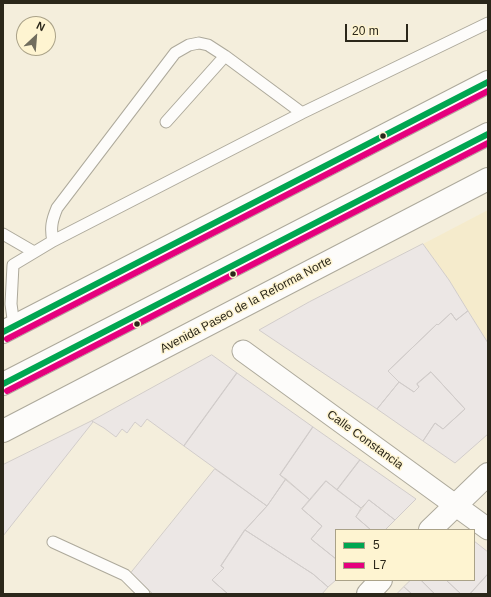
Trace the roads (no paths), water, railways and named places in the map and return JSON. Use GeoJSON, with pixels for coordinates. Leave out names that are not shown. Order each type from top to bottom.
{"type":"FeatureCollection","features":[{"type":"Feature","properties":{"kind":"main road"},"geometry":{"type":"LineString","coordinates":[[8,329],[488,82]]}},
{"type":"Feature","properties":{"kind":"main road"},"geometry":{"type":"LineString","coordinates":[[3,384],[488,134]]}},
{"type":"Feature","properties":{"kind":"main road","name":"Avenida Paseo de la Reforma Norte"},"geometry":{"type":"LineString","coordinates":[[3,432],[488,179]]}},
{"type":"Feature","properties":{"kind":"main road"},"geometry":{"type":"LineString","coordinates":[[431,529],[454,505],[488,474]]}},
{"type":"Feature","properties":{"kind":"main road"},"geometry":{"type":"LineString","coordinates":[[368,594],[380,581]]}},
{"type":"Feature","properties":{"kind":"street","name":"Calle Constancia"},"geometry":{"type":"LineString","coordinates":[[243,351],[488,529]]}},
{"type":"Feature","properties":{"kind":"lane"},"geometry":{"type":"LineString","coordinates":[[8,329],[7,301],[12,265],[53,241],[302,113],[488,23]]}},
{"type":"Feature","properties":{"kind":"lane"},"geometry":{"type":"LineString","coordinates":[[53,241],[51,229],[52,219],[57,208],[175,53],[189,45],[199,43],[208,46],[225,56],[302,113]]}},
{"type":"Feature","properties":{"kind":"lane"},"geometry":{"type":"LineString","coordinates":[[166,122],[225,56]]}},
{"type":"Feature","properties":{"kind":"lane"},"geometry":{"type":"LineString","coordinates":[[3,234],[34,252]]}},
{"type":"Feature","properties":{"kind":"lane"},"geometry":{"type":"LineString","coordinates":[[53,542],[125,575],[144,594]]}}]}
